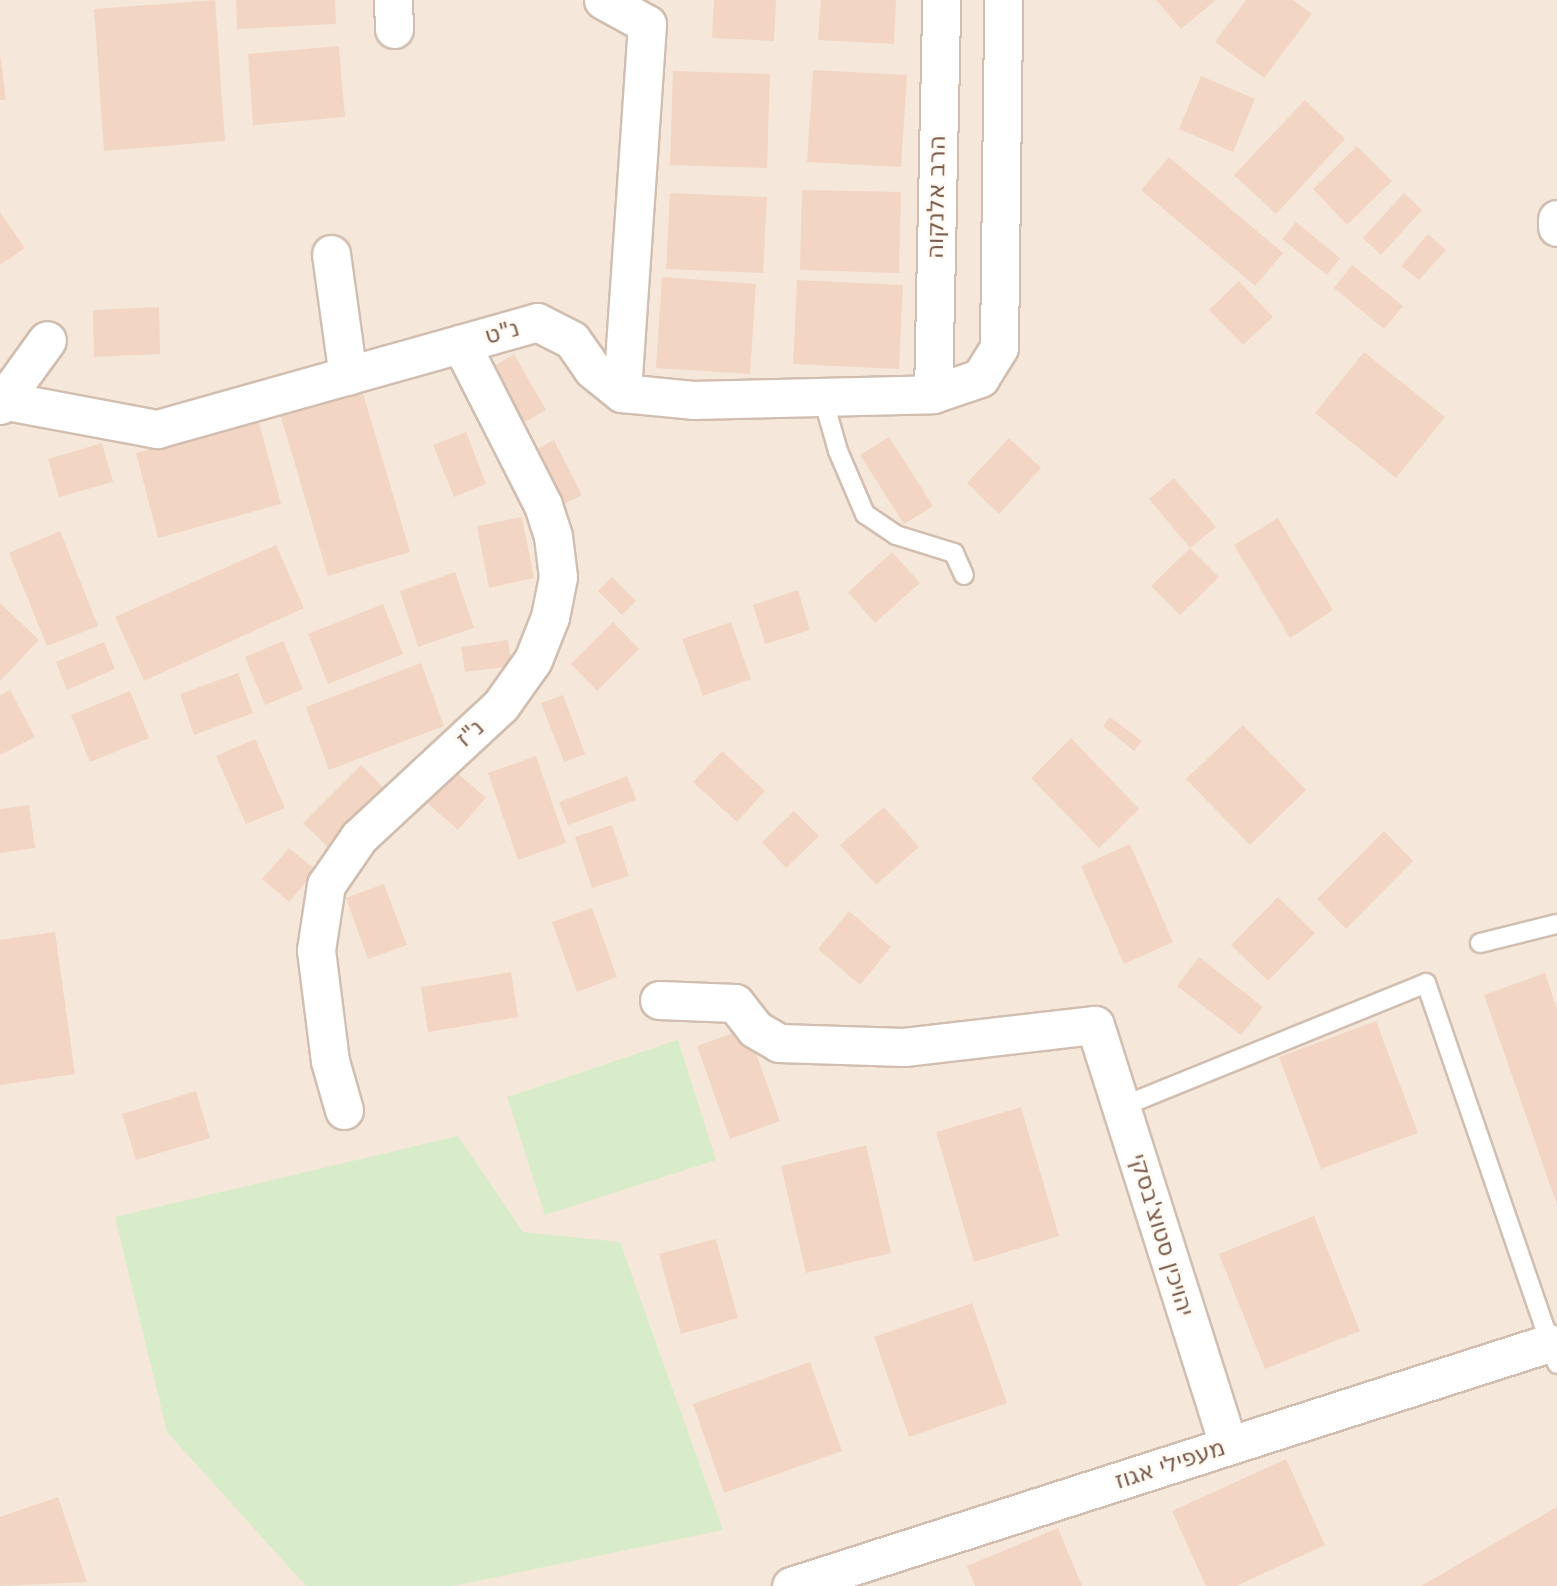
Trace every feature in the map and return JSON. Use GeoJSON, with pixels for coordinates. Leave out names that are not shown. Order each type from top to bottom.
{"type":"FeatureCollection","features":[{"type":"Feature","properties":{"kind":"street"},"geometry":{"type":"LineString","coordinates":[[603,0],[647,24],[622,393],[693,400],[933,394],[980,378],[999,347],[1003,0]]}},
{"type":"Feature","properties":{"kind":"street","name":"הרב אלנקוה"},"geometry":{"type":"LineString","coordinates":[[933,394],[941,0]]}},
{"type":"Feature","properties":{"kind":"street"},"geometry":{"type":"LineString","coordinates":[[1557,219],[1557,226]]}},
{"type":"Feature","properties":{"kind":"street"},"geometry":{"type":"LineString","coordinates":[[331,254],[348,376]]}},
{"type":"Feature","properties":{"kind":"street","name":"נ\"ט"},"geometry":{"type":"LineString","coordinates":[[4,403],[157,429],[537,322],[572,340],[592,369],[622,393]]}},
{"type":"Feature","properties":{"kind":"street"},"geometry":{"type":"LineString","coordinates":[[4,403],[47,340]]}},
{"type":"Feature","properties":{"kind":"street","name":"נ\"ז"},"geometry":{"type":"LineString","coordinates":[[344,1110],[330,1061],[316,950],[326,885],[359,837],[501,705],[533,660],[550,617],[558,577],[554,536],[542,505],[461,344]]}},
{"type":"Feature","properties":{"kind":"street","name":"יהויכין סטוצ'בסקי"},"geometry":{"type":"LineString","coordinates":[[659,1000],[736,1003],[755,1028],[779,1043],[904,1047],[1096,1024],[1228,1445]]}},
{"type":"Feature","properties":{"kind":"street","name":"מעפילי אגוז"},"geometry":{"type":"LineString","coordinates":[[791,1586],[1228,1445],[1553,1353]]}},
{"type":"Feature","properties":{"kind":"lane"},"geometry":{"type":"LineString","coordinates":[[823,398],[838,452],[864,514],[896,535],[954,553],[964,575]]}},
{"type":"Feature","properties":{"kind":"lane"},"geometry":{"type":"LineString","coordinates":[[1480,943],[1557,925]]}},
{"type":"Feature","properties":{"kind":"lane"},"geometry":{"type":"LineString","coordinates":[[1121,1107],[1426,984],[1553,1353]]}},
{"type":"Feature","properties":{"kind":"shaded area"},"geometry":{"type":"Polygon","coordinates":[[[0,0],[1557,0],[1557,1586],[0,1586],[0,0]]]}},
{"type":"Feature","properties":{"kind":"green space"},"geometry":{"type":"Polygon","coordinates":[[[678,1040],[716,1160],[545,1215],[507,1097],[678,1040]]]}},
{"type":"Feature","properties":{"kind":"green space"},"geometry":{"type":"Polygon","coordinates":[[[458,1136],[523,1232],[620,1242],[723,1530],[453,1586],[306,1586],[167,1432],[115,1217],[458,1136]]]}},
{"type":"Feature","properties":{"kind":"building"},"geometry":{"type":"Polygon","coordinates":[[[215,0],[225,141],[104,151],[94,9],[215,0]]]}},
{"type":"Feature","properties":{"kind":"building"},"geometry":{"type":"Polygon","coordinates":[[[236,0],[335,0],[336,24],[237,29],[236,0]]]}},
{"type":"Feature","properties":{"kind":"building"},"geometry":{"type":"Polygon","coordinates":[[[714,0],[776,0],[774,41],[712,38],[714,0]]]}},
{"type":"Feature","properties":{"kind":"building"},"geometry":{"type":"Polygon","coordinates":[[[821,0],[896,0],[894,44],[818,40],[821,0]]]}},
{"type":"Feature","properties":{"kind":"building"},"geometry":{"type":"Polygon","coordinates":[[[1156,0],[1216,0],[1181,29],[1156,0]]]}},
{"type":"Feature","properties":{"kind":"building"},"geometry":{"type":"Polygon","coordinates":[[[1246,0],[1293,0],[1312,14],[1264,78],[1215,42],[1246,0]]]}},
{"type":"Feature","properties":{"kind":"building"},"geometry":{"type":"Polygon","coordinates":[[[339,46],[345,117],[253,125],[248,54],[339,46]]]}},
{"type":"Feature","properties":{"kind":"building"},"geometry":{"type":"Polygon","coordinates":[[[0,53],[6,100],[0,100],[0,53]]]}},
{"type":"Feature","properties":{"kind":"building"},"geometry":{"type":"Polygon","coordinates":[[[813,70],[907,75],[901,167],[807,162],[813,70]]]}},
{"type":"Feature","properties":{"kind":"building"},"geometry":{"type":"Polygon","coordinates":[[[673,71],[770,74],[767,168],[670,165],[673,71]]]}},
{"type":"Feature","properties":{"kind":"building"},"geometry":{"type":"Polygon","coordinates":[[[1201,76],[1255,99],[1233,152],[1179,129],[1201,76]]]}},
{"type":"Feature","properties":{"kind":"building"},"geometry":{"type":"Polygon","coordinates":[[[1305,100],[1345,139],[1276,214],[1234,175],[1305,100]]]}},
{"type":"Feature","properties":{"kind":"building"},"geometry":{"type":"Polygon","coordinates":[[[1357,146],[1392,181],[1347,225],[1313,189],[1357,146]]]}},
{"type":"Feature","properties":{"kind":"building"},"geometry":{"type":"Polygon","coordinates":[[[1169,157],[1283,253],[1255,286],[1141,190],[1169,157]]]}},
{"type":"Feature","properties":{"kind":"building"},"geometry":{"type":"Polygon","coordinates":[[[802,190],[901,192],[899,273],[800,270],[802,190]]]}},
{"type":"Feature","properties":{"kind":"building"},"geometry":{"type":"Polygon","coordinates":[[[670,193],[767,197],[763,273],[666,269],[670,193]]]}},
{"type":"Feature","properties":{"kind":"building"},"geometry":{"type":"Polygon","coordinates":[[[1404,193],[1422,210],[1381,255],[1363,238],[1404,193]]]}},
{"type":"Feature","properties":{"kind":"building"},"geometry":{"type":"Polygon","coordinates":[[[0,212],[25,248],[0,265],[0,212]]]}},
{"type":"Feature","properties":{"kind":"building"},"geometry":{"type":"Polygon","coordinates":[[[1296,222],[1340,258],[1327,275],[1282,239],[1296,222]]]}},
{"type":"Feature","properties":{"kind":"building"},"geometry":{"type":"Polygon","coordinates":[[[1428,234],[1446,250],[1419,280],[1401,266],[1428,234]]]}},
{"type":"Feature","properties":{"kind":"building"},"geometry":{"type":"Polygon","coordinates":[[[1352,265],[1403,306],[1384,329],[1334,288],[1352,265]]]}},
{"type":"Feature","properties":{"kind":"building"},"geometry":{"type":"Polygon","coordinates":[[[662,277],[756,284],[750,374],[656,368],[662,277]]]}},
{"type":"Feature","properties":{"kind":"building"},"geometry":{"type":"Polygon","coordinates":[[[797,280],[903,285],[899,369],[793,364],[797,280]]]}},
{"type":"Feature","properties":{"kind":"building"},"geometry":{"type":"Polygon","coordinates":[[[1239,281],[1273,317],[1243,345],[1209,310],[1239,281]]]}},
{"type":"Feature","properties":{"kind":"building"},"geometry":{"type":"Polygon","coordinates":[[[159,307],[160,354],[94,357],[93,310],[159,307]]]}},
{"type":"Feature","properties":{"kind":"building"},"geometry":{"type":"Polygon","coordinates":[[[1364,352],[1445,417],[1396,478],[1315,413],[1364,352]]]}},
{"type":"Feature","properties":{"kind":"building"},"geometry":{"type":"Polygon","coordinates":[[[514,354],[546,410],[521,424],[489,369],[514,354]]]}},
{"type":"Feature","properties":{"kind":"building"},"geometry":{"type":"Polygon","coordinates":[[[360,383],[410,552],[328,576],[278,407],[360,383]]]}},
{"type":"Feature","properties":{"kind":"building"},"geometry":{"type":"Polygon","coordinates":[[[258,419],[281,504],[158,538],[136,453],[258,419]]]}},
{"type":"Feature","properties":{"kind":"building"},"geometry":{"type":"Polygon","coordinates":[[[466,432],[486,484],[454,497],[433,445],[466,432]]]}},
{"type":"Feature","properties":{"kind":"building"},"geometry":{"type":"Polygon","coordinates":[[[889,437],[933,506],[904,524],[860,455],[889,437]]]}},
{"type":"Feature","properties":{"kind":"building"},"geometry":{"type":"Polygon","coordinates":[[[1009,438],[1041,468],[999,514],[967,483],[1009,438]]]}},
{"type":"Feature","properties":{"kind":"building"},"geometry":{"type":"Polygon","coordinates":[[[554,440],[582,495],[558,507],[530,453],[554,440]]]}},
{"type":"Feature","properties":{"kind":"building"},"geometry":{"type":"Polygon","coordinates":[[[102,443],[113,482],[59,497],[48,459],[102,443]]]}},
{"type":"Feature","properties":{"kind":"building"},"geometry":{"type":"Polygon","coordinates":[[[1174,478],[1216,527],[1190,548],[1149,499],[1174,478]]]}},
{"type":"Feature","properties":{"kind":"building"},"geometry":{"type":"Polygon","coordinates":[[[522,517],[534,578],[489,588],[477,526],[522,517]]]}},
{"type":"Feature","properties":{"kind":"building"},"geometry":{"type":"Polygon","coordinates":[[[1278,518],[1333,610],[1290,638],[1234,545],[1278,518]]]}},
{"type":"Feature","properties":{"kind":"building"},"geometry":{"type":"Polygon","coordinates":[[[60,531],[98,626],[47,646],[9,553],[60,531]]]}},
{"type":"Feature","properties":{"kind":"building"},"geometry":{"type":"Polygon","coordinates":[[[276,545],[304,608],[144,681],[115,617],[276,545]]]}},
{"type":"Feature","properties":{"kind":"building"},"geometry":{"type":"Polygon","coordinates":[[[1190,548],[1219,577],[1180,615],[1151,586],[1190,548]]]}},
{"type":"Feature","properties":{"kind":"building"},"geometry":{"type":"Polygon","coordinates":[[[892,552],[920,583],[875,623],[848,592],[892,552]]]}},
{"type":"Feature","properties":{"kind":"building"},"geometry":{"type":"Polygon","coordinates":[[[455,572],[474,628],[418,647],[400,591],[455,572]]]}},
{"type":"Feature","properties":{"kind":"building"},"geometry":{"type":"Polygon","coordinates":[[[612,577],[636,601],[622,615],[598,591],[612,577]]]}},
{"type":"Feature","properties":{"kind":"building"},"geometry":{"type":"Polygon","coordinates":[[[798,590],[810,630],[765,644],[753,605],[798,590]]]}},
{"type":"Feature","properties":{"kind":"building"},"geometry":{"type":"Polygon","coordinates":[[[0,603],[39,640],[0,681],[0,603]]]}},
{"type":"Feature","properties":{"kind":"building"},"geometry":{"type":"Polygon","coordinates":[[[383,604],[403,654],[328,684],[308,634],[383,604]]]}},
{"type":"Feature","properties":{"kind":"building"},"geometry":{"type":"Polygon","coordinates":[[[613,622],[639,649],[597,691],[571,664],[613,622]]]}},
{"type":"Feature","properties":{"kind":"building"},"geometry":{"type":"Polygon","coordinates":[[[731,622],[751,679],[703,696],[682,639],[731,622]]]}},
{"type":"Feature","properties":{"kind":"building"},"geometry":{"type":"Polygon","coordinates":[[[508,640],[512,666],[465,672],[461,647],[508,640]]]}},
{"type":"Feature","properties":{"kind":"building"},"geometry":{"type":"Polygon","coordinates":[[[283,641],[303,689],[265,705],[245,657],[283,641]]]}},
{"type":"Feature","properties":{"kind":"building"},"geometry":{"type":"Polygon","coordinates":[[[104,642],[115,669],[67,690],[56,662],[104,642]]]}},
{"type":"Feature","properties":{"kind":"building"},"geometry":{"type":"Polygon","coordinates":[[[421,663],[444,726],[329,770],[306,707],[421,663]]]}},
{"type":"Feature","properties":{"kind":"building"},"geometry":{"type":"Polygon","coordinates":[[[238,673],[253,713],[194,735],[180,694],[238,673]]]}},
{"type":"Feature","properties":{"kind":"building"},"geometry":{"type":"Polygon","coordinates":[[[10,690],[35,737],[0,755],[0,695],[10,690]]]}},
{"type":"Feature","properties":{"kind":"building"},"geometry":{"type":"Polygon","coordinates":[[[130,691],[149,738],[90,762],[71,715],[130,691]]]}},
{"type":"Feature","properties":{"kind":"building"},"geometry":{"type":"Polygon","coordinates":[[[563,695],[585,754],[564,762],[541,703],[563,695]]]}},
{"type":"Feature","properties":{"kind":"building"},"geometry":{"type":"Polygon","coordinates":[[[1110,717],[1142,741],[1134,751],[1103,726],[1110,717]]]}},
{"type":"Feature","properties":{"kind":"building"},"geometry":{"type":"Polygon","coordinates":[[[1243,725],[1306,790],[1250,845],[1186,779],[1243,725]]]}},
{"type":"Feature","properties":{"kind":"building"},"geometry":{"type":"Polygon","coordinates":[[[1071,738],[1139,809],[1099,848],[1031,778],[1071,738]]]}},
{"type":"Feature","properties":{"kind":"building"},"geometry":{"type":"Polygon","coordinates":[[[255,739],[285,808],[246,824],[216,756],[255,739]]]}},
{"type":"Feature","properties":{"kind":"building"},"geometry":{"type":"Polygon","coordinates":[[[722,751],[765,791],[737,822],[693,782],[722,751]]]}},
{"type":"Feature","properties":{"kind":"building"},"geometry":{"type":"Polygon","coordinates":[[[536,756],[566,843],[518,860],[488,773],[536,756]]]}},
{"type":"Feature","properties":{"kind":"building"},"geometry":{"type":"Polygon","coordinates":[[[446,763],[486,798],[458,830],[418,795],[446,763]]]}},
{"type":"Feature","properties":{"kind":"building"},"geometry":{"type":"Polygon","coordinates":[[[361,765],[388,792],[330,849],[303,823],[361,765]]]}},
{"type":"Feature","properties":{"kind":"building"},"geometry":{"type":"Polygon","coordinates":[[[627,776],[636,800],[568,825],[559,802],[627,776]]]}},
{"type":"Feature","properties":{"kind":"building"},"geometry":{"type":"Polygon","coordinates":[[[29,805],[35,848],[0,853],[0,809],[29,805]]]}},
{"type":"Feature","properties":{"kind":"building"},"geometry":{"type":"Polygon","coordinates":[[[884,807],[919,847],[876,885],[840,845],[884,807]]]}},
{"type":"Feature","properties":{"kind":"building"},"geometry":{"type":"Polygon","coordinates":[[[794,811],[819,836],[786,868],[762,842],[794,811]]]}},
{"type":"Feature","properties":{"kind":"building"},"geometry":{"type":"Polygon","coordinates":[[[612,825],[629,876],[592,888],[575,837],[612,825]]]}},
{"type":"Feature","properties":{"kind":"building"},"geometry":{"type":"Polygon","coordinates":[[[1384,831],[1413,861],[1346,929],[1317,899],[1384,831]]]}},
{"type":"Feature","properties":{"kind":"building"},"geometry":{"type":"Polygon","coordinates":[[[1130,844],[1173,942],[1124,964],[1081,866],[1130,844]]]}},
{"type":"Feature","properties":{"kind":"building"},"geometry":{"type":"Polygon","coordinates":[[[289,848],[316,870],[289,902],[262,879],[289,848]]]}},
{"type":"Feature","properties":{"kind":"building"},"geometry":{"type":"Polygon","coordinates":[[[384,884],[407,945],[368,959],[346,898],[384,884]]]}},
{"type":"Feature","properties":{"kind":"building"},"geometry":{"type":"Polygon","coordinates":[[[1278,897],[1315,933],[1268,981],[1231,945],[1278,897]]]}},
{"type":"Feature","properties":{"kind":"building"},"geometry":{"type":"Polygon","coordinates":[[[592,908],[617,977],[577,992],[552,922],[592,908]]]}},
{"type":"Feature","properties":{"kind":"building"},"geometry":{"type":"Polygon","coordinates":[[[849,911],[891,947],[860,985],[818,949],[849,911]]]}},
{"type":"Feature","properties":{"kind":"building"},"geometry":{"type":"Polygon","coordinates":[[[55,932],[75,1074],[0,1085],[0,940],[55,932]]]}},
{"type":"Feature","properties":{"kind":"building"},"geometry":{"type":"Polygon","coordinates":[[[1199,957],[1263,1007],[1241,1035],[1177,986],[1199,957]]]}},
{"type":"Feature","properties":{"kind":"building"},"geometry":{"type":"Polygon","coordinates":[[[511,972],[518,1017],[428,1032],[421,987],[511,972]]]}},
{"type":"Feature","properties":{"kind":"building"},"geometry":{"type":"Polygon","coordinates":[[[1545,973],[1557,1009],[1557,1205],[1484,995],[1545,973]]]}},
{"type":"Feature","properties":{"kind":"building"},"geometry":{"type":"Polygon","coordinates":[[[1376,1021],[1418,1133],[1321,1169],[1279,1057],[1376,1021]]]}},
{"type":"Feature","properties":{"kind":"building"},"geometry":{"type":"Polygon","coordinates":[[[747,1028],[780,1121],[730,1139],[697,1046],[747,1028]]]}},
{"type":"Feature","properties":{"kind":"building"},"geometry":{"type":"Polygon","coordinates":[[[196,1091],[210,1138],[136,1160],[122,1114],[196,1091]]]}},
{"type":"Feature","properties":{"kind":"building"},"geometry":{"type":"Polygon","coordinates":[[[1021,1107],[1059,1236],[974,1262],[936,1132],[1021,1107]]]}},
{"type":"Feature","properties":{"kind":"building"},"geometry":{"type":"Polygon","coordinates":[[[866,1145],[891,1253],[806,1273],[781,1166],[866,1145]]]}},
{"type":"Feature","properties":{"kind":"building"},"geometry":{"type":"Polygon","coordinates":[[[1314,1216],[1360,1331],[1265,1369],[1219,1254],[1314,1216]]]}},
{"type":"Feature","properties":{"kind":"building"},"geometry":{"type":"Polygon","coordinates":[[[716,1239],[738,1318],[681,1334],[659,1254],[716,1239]]]}},
{"type":"Feature","properties":{"kind":"building"},"geometry":{"type":"Polygon","coordinates":[[[972,1303],[1007,1403],[909,1437],[874,1337],[972,1303]]]}},
{"type":"Feature","properties":{"kind":"building"},"geometry":{"type":"Polygon","coordinates":[[[810,1362],[842,1451],[724,1493],[693,1404],[810,1362]]]}},
{"type":"Feature","properties":{"kind":"building"},"geometry":{"type":"Polygon","coordinates":[[[1286,1459],[1325,1545],[1236,1586],[1206,1586],[1172,1511],[1286,1459]]]}},
{"type":"Feature","properties":{"kind":"building"},"geometry":{"type":"Polygon","coordinates":[[[58,1497],[87,1582],[0,1586],[0,1517],[58,1497]]]}},
{"type":"Feature","properties":{"kind":"building"},"geometry":{"type":"Polygon","coordinates":[[[1557,1507],[1557,1586],[1421,1586],[1557,1507]]]}},
{"type":"Feature","properties":{"kind":"building"},"geometry":{"type":"Polygon","coordinates":[[[1058,1528],[1082,1586],[975,1586],[967,1566],[1058,1528]]]}}]}
